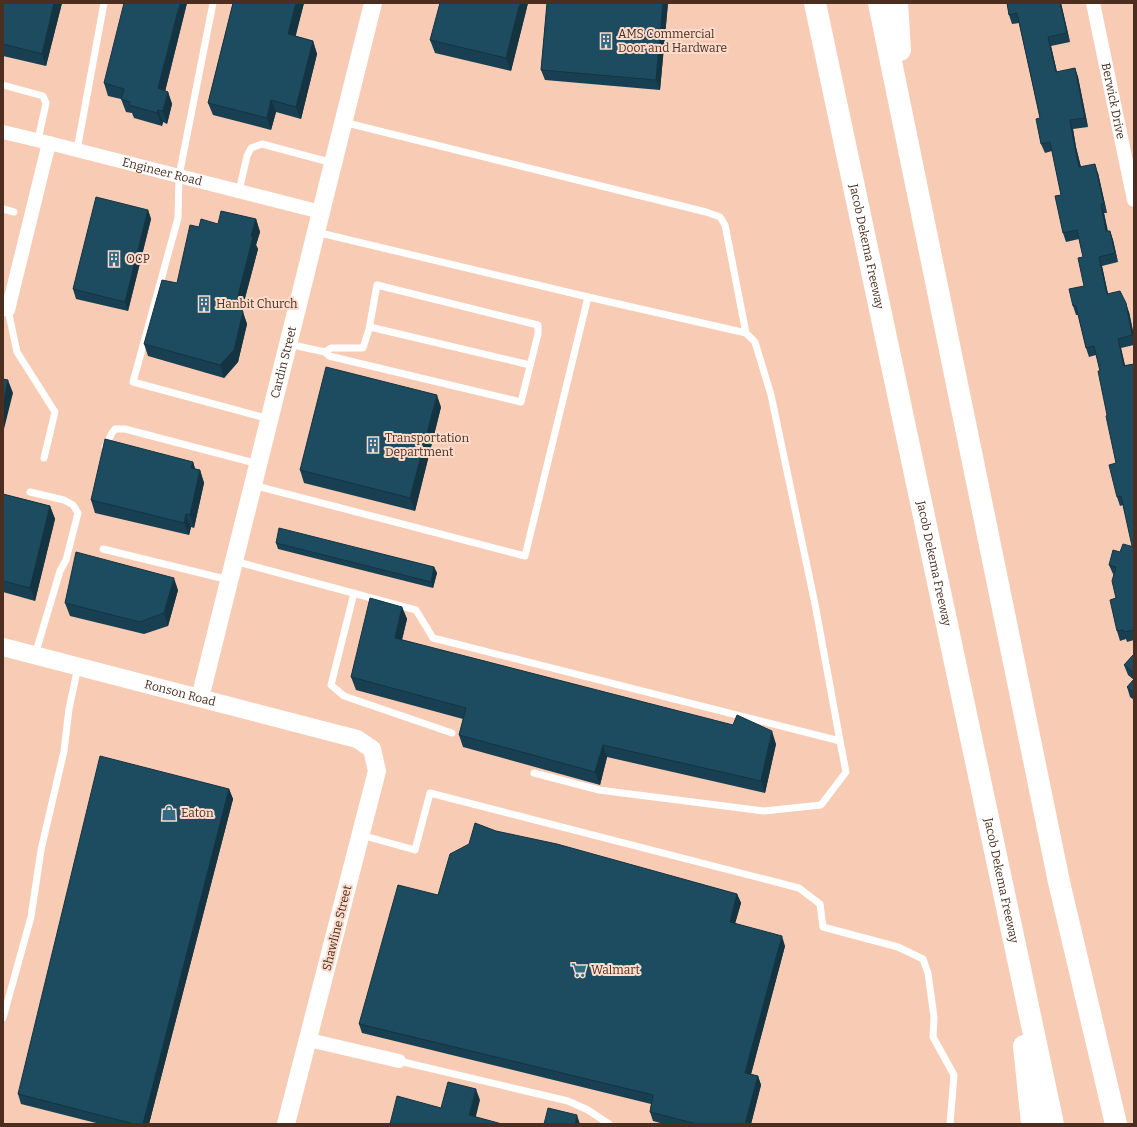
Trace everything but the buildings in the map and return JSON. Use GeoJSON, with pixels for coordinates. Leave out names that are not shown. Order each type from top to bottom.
{"type":"FeatureCollection","features":[{"type":"Feature","properties":{"kind":"highway","name":"Jacob Dekema Freeway"},"geometry":{"type":"LineString","coordinates":[[815,3],[1053,1124]]}},
{"type":"Feature","properties":{"kind":"highway"},"geometry":{"type":"LineString","coordinates":[[879,3],[1059,882],[1116,1124]]}},
{"type":"Feature","properties":{"kind":"highway"},"geometry":{"type":"LineString","coordinates":[[897,3],[906,137]]}},
{"type":"Feature","properties":{"kind":"highway"},"geometry":{"type":"LineString","coordinates":[[1013,937],[1032,1124]]}},
{"type":"Feature","properties":{"kind":"street","name":"Cardin Street"},"geometry":{"type":"LineString","coordinates":[[200,698],[373,3]]}},
{"type":"Feature","properties":{"kind":"street","name":"Berwick Drive"},"geometry":{"type":"LineString","coordinates":[[1093,3],[1134,200]]}},
{"type":"Feature","properties":{"kind":"street","name":"Engineer Road"},"geometry":{"type":"LineString","coordinates":[[3,132],[321,212]]}},
{"type":"Feature","properties":{"kind":"street"},"geometry":{"type":"LineString","coordinates":[[6,310],[44,142]]}},
{"type":"Feature","properties":{"kind":"street","name":"Ronson Road"},"geometry":{"type":"LineString","coordinates":[[3,647],[357,739]]}},
{"type":"Feature","properties":{"kind":"street","name":"Shawline Street"},"geometry":{"type":"LineString","coordinates":[[286,1124],[309,1040],[377,771],[372,749],[357,739]]}},
{"type":"Feature","properties":{"kind":"street"},"geometry":{"type":"LineString","coordinates":[[309,1040],[399,1061]]}},
{"type":"Feature","properties":{"kind":"lane"},"geometry":{"type":"LineString","coordinates":[[77,150],[104,3]]}},
{"type":"Feature","properties":{"kind":"lane"},"geometry":{"type":"LineString","coordinates":[[213,3],[179,176],[178,218],[134,382],[270,419]]}},
{"type":"Feature","properties":{"kind":"lane"},"geometry":{"type":"LineString","coordinates":[[3,85],[43,96],[46,103],[44,142]]}},
{"type":"Feature","properties":{"kind":"lane"},"geometry":{"type":"LineString","coordinates":[[343,122],[720,216],[725,225],[746,333]]}},
{"type":"Feature","properties":{"kind":"lane"},"geometry":{"type":"LineString","coordinates":[[239,191],[247,156],[252,148],[262,144],[333,163]]}},
{"type":"Feature","properties":{"kind":"lane"},"geometry":{"type":"LineString","coordinates":[[3,209],[14,212]]}},
{"type":"Feature","properties":{"kind":"lane"},"geometry":{"type":"LineString","coordinates":[[316,232],[746,333],[755,342],[771,395],[815,604],[846,772],[821,805],[764,811],[599,790],[534,773]]}},
{"type":"Feature","properties":{"kind":"lane"},"geometry":{"type":"LineString","coordinates":[[288,344],[324,352],[329,356],[521,402],[538,334],[538,325],[377,285],[370,327],[363,348],[331,348],[324,352]]}},
{"type":"Feature","properties":{"kind":"lane"},"geometry":{"type":"LineString","coordinates":[[253,485],[525,556],[588,297]]}},
{"type":"Feature","properties":{"kind":"lane"},"geometry":{"type":"LineString","coordinates":[[6,310],[17,352],[55,412],[44,458]]}},
{"type":"Feature","properties":{"kind":"lane"},"geometry":{"type":"LineString","coordinates":[[370,327],[530,365]]}},
{"type":"Feature","properties":{"kind":"lane"},"geometry":{"type":"LineString","coordinates":[[102,455],[115,429],[125,429],[258,464]]}},
{"type":"Feature","properties":{"kind":"lane"},"geometry":{"type":"LineString","coordinates":[[30,492],[64,500],[73,505],[78,513],[66,560],[60,571],[35,656]]}},
{"type":"Feature","properties":{"kind":"lane"},"geometry":{"type":"LineString","coordinates":[[103,549],[229,580]]}},
{"type":"Feature","properties":{"kind":"lane"},"geometry":{"type":"LineString","coordinates":[[234,560],[416,610],[433,638],[840,741]]}},
{"type":"Feature","properties":{"kind":"lane"},"geometry":{"type":"LineString","coordinates":[[354,593],[331,685],[344,696],[452,733]]}},
{"type":"Feature","properties":{"kind":"lane"},"geometry":{"type":"LineString","coordinates":[[3,1018],[31,917],[41,850],[64,751],[69,709],[78,666]]}},
{"type":"Feature","properties":{"kind":"lane"},"geometry":{"type":"LineString","coordinates":[[361,835],[415,850],[430,792],[799,888],[820,904],[823,927],[898,947],[923,959],[928,972],[934,1018],[933,1037],[954,1075],[950,1124]]}},
{"type":"Feature","properties":{"kind":"lane"},"geometry":{"type":"LineString","coordinates":[[399,1061],[568,1101],[588,1110],[609,1124]]}},
{"type":"Feature","properties":{"kind":"place","name":"AMS Commercial Door and Hardware"},"geometry":{"type":"Point","coordinates":[606,41]}},
{"type":"Feature","properties":{"kind":"place","name":"OCP"},"geometry":{"type":"Point","coordinates":[114,259]}},
{"type":"Feature","properties":{"kind":"place","name":"Hanbit Church"},"geometry":{"type":"Point","coordinates":[204,304]}},
{"type":"Feature","properties":{"kind":"place","name":"Transportation Department"},"geometry":{"type":"Point","coordinates":[373,445]}},
{"type":"Feature","properties":{"kind":"place","name":"Eaton"},"geometry":{"type":"Point","coordinates":[169,813]}},
{"type":"Feature","properties":{"kind":"place","name":"Walmart"},"geometry":{"type":"Point","coordinates":[579,970]}}]}
